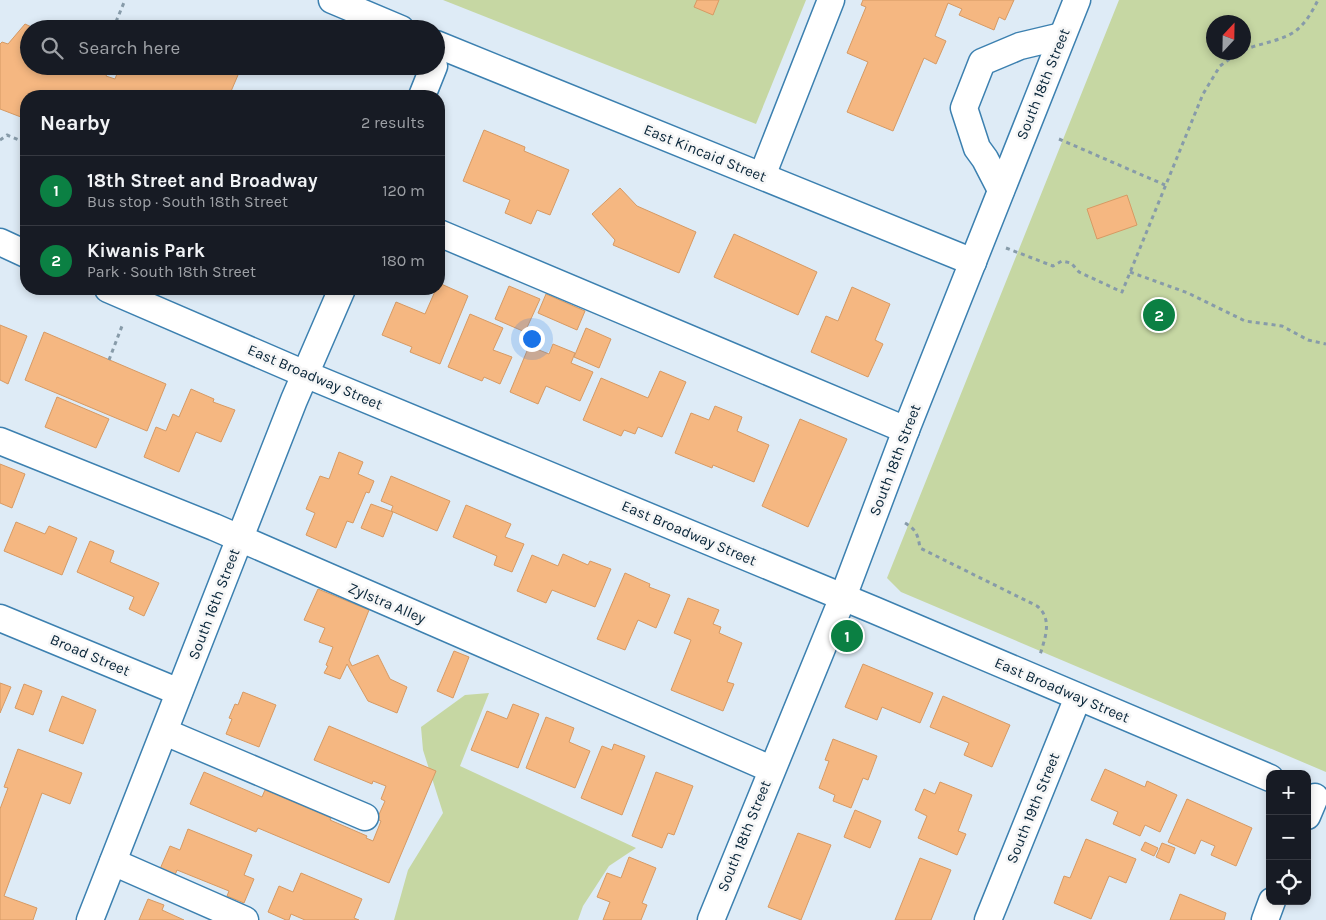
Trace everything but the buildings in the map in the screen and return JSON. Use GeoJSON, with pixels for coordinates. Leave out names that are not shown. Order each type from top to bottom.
{"type":"FeatureCollection","features":[{"type":"Feature","properties":{"kind":"street"},"geometry":{"type":"LineString","coordinates":[[332,0],[380,20]]}},
{"type":"Feature","properties":{"kind":"street"},"geometry":{"type":"LineString","coordinates":[[762,176],[831,0]]}},
{"type":"Feature","properties":{"kind":"street","name":"South 18th Street"},"geometry":{"type":"LineString","coordinates":[[711,920],[771,769],[843,597],[906,430],[1076,0]]}},
{"type":"Feature","properties":{"kind":"street"},"geometry":{"type":"LineString","coordinates":[[1001,190],[977,148],[964,108],[982,62],[1020,46],[1062,36]]}},
{"type":"Feature","properties":{"kind":"street","name":"East Kincaid Street"},"geometry":{"type":"LineString","coordinates":[[445,57],[762,176],[973,262]]}},
{"type":"Feature","properties":{"kind":"street"},"geometry":{"type":"LineString","coordinates":[[424,90],[430,75]]}},
{"type":"Feature","properties":{"kind":"street"},"geometry":{"type":"LineString","coordinates":[[445,236],[906,430]]}},
{"type":"Feature","properties":{"kind":"street"},"geometry":{"type":"LineString","coordinates":[[0,242],[20,251]]}},
{"type":"Feature","properties":{"kind":"street","name":"East Broadway Street"},"geometry":{"type":"LineString","coordinates":[[122,295],[305,374],[843,597],[1266,776]]}},
{"type":"Feature","properties":{"kind":"street","name":"South 16th Street"},"geometry":{"type":"LineString","coordinates":[[90,920],[305,374],[339,295]]}},
{"type":"Feature","properties":{"kind":"street","name":"Zylstra Alley"},"geometry":{"type":"LineString","coordinates":[[0,441],[240,539],[771,769]]}},
{"type":"Feature","properties":{"kind":"street","name":"Broad Street"},"geometry":{"type":"LineString","coordinates":[[0,618],[179,692]]}},
{"type":"Feature","properties":{"kind":"street","name":"South 19th Street"},"geometry":{"type":"LineString","coordinates":[[988,920],[1078,697]]}},
{"type":"Feature","properties":{"kind":"street"},"geometry":{"type":"LineString","coordinates":[[165,732],[365,816]]}},
{"type":"Feature","properties":{"kind":"street"},"geometry":{"type":"LineString","coordinates":[[113,862],[245,920]]}},
{"type":"Feature","properties":{"kind":"street"},"geometry":{"type":"LineString","coordinates":[[1264,920],[1270,905]]}},
{"type":"Feature","properties":{"kind":"path"},"geometry":{"type":"LineString","coordinates":[[117,20],[125,0]]}},
{"type":"Feature","properties":{"kind":"path"},"geometry":{"type":"LineString","coordinates":[[1251,48],[1282,37],[1298,29],[1313,11],[1318,0]]}},
{"type":"Feature","properties":{"kind":"path"},"geometry":{"type":"LineString","coordinates":[[1001,246],[1053,266],[1062,261],[1070,263],[1079,272],[1122,292],[1203,94],[1220,66],[1228,60]]}},
{"type":"Feature","properties":{"kind":"path"},"geometry":{"type":"LineString","coordinates":[[0,140],[7,135],[20,140]]}},
{"type":"Feature","properties":{"kind":"path"},"geometry":{"type":"LineString","coordinates":[[1059,139],[1165,184]]}},
{"type":"Feature","properties":{"kind":"path"},"geometry":{"type":"LineString","coordinates":[[1130,272],[1188,293],[1245,322],[1282,326],[1308,340],[1326,344]]}},
{"type":"Feature","properties":{"kind":"path"},"geometry":{"type":"LineString","coordinates":[[109,360],[122,326]]}},
{"type":"Feature","properties":{"kind":"path"},"geometry":{"type":"LineString","coordinates":[[905,523],[915,528],[920,548],[1042,610],[1046,617],[1047,626],[1040,656]]}},
{"type":"Feature","properties":{"kind":"green space"},"geometry":{"type":"Polygon","coordinates":[[[443,0],[806,0],[756,124],[443,0]]]}},
{"type":"Feature","properties":{"kind":"green space"},"geometry":{"type":"Polygon","coordinates":[[[1119,0],[1326,0],[1326,772],[901,592],[887,578],[1119,0]]]}},
{"type":"Feature","properties":{"kind":"green space"},"geometry":{"type":"Polygon","coordinates":[[[489,693],[460,766],[636,848],[609,866],[583,906],[578,920],[394,920],[408,870],[443,813],[423,750],[421,727],[465,695],[489,693]]]}},
{"type":"Feature","properties":{"kind":"place","name":"Kiwanis Park"},"geometry":{"type":"Point","coordinates":[1159,315]}},
{"type":"Feature","properties":{"kind":"place","name":"18th Street and Broadway"},"geometry":{"type":"Point","coordinates":[847,636]}}]}
